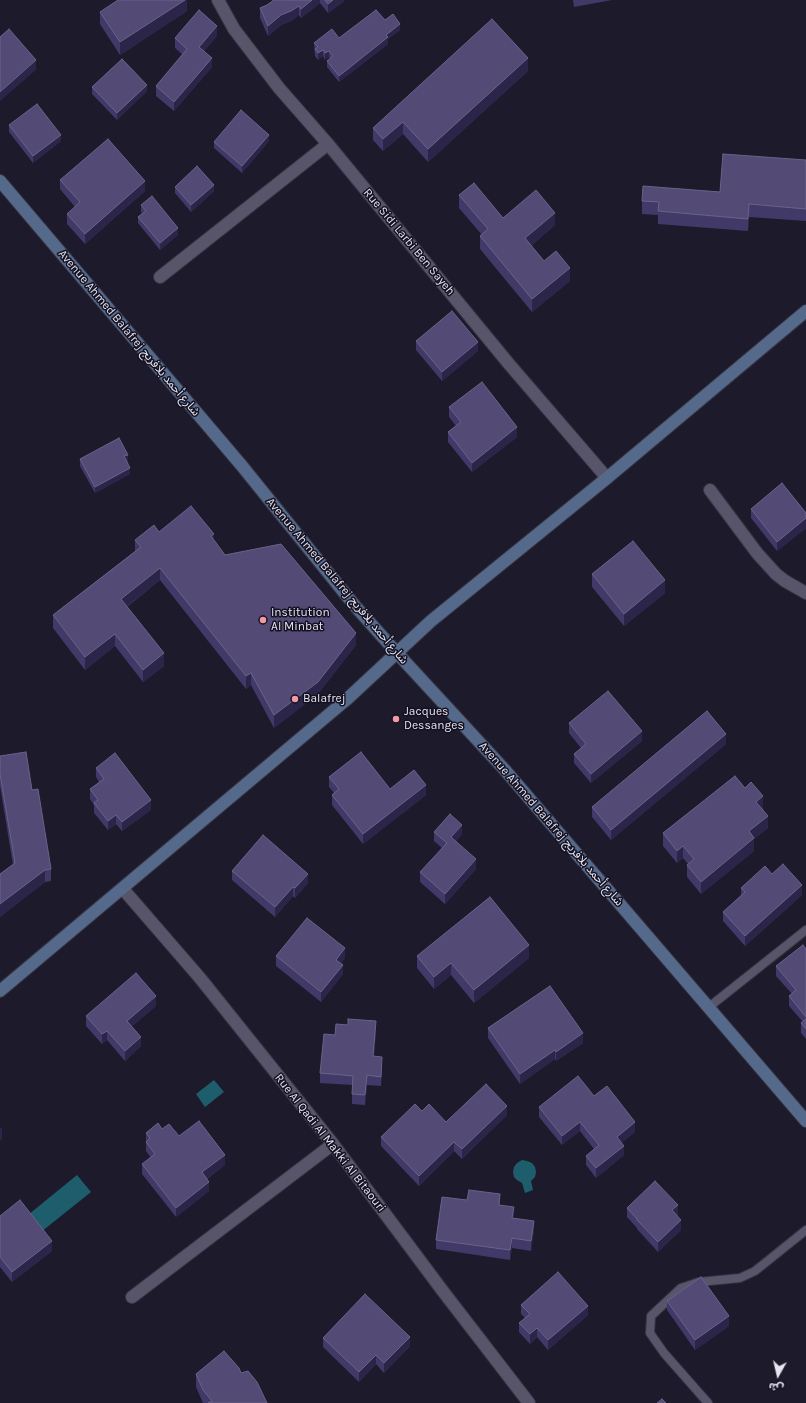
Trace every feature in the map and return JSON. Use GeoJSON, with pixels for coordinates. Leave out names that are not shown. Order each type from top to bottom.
{"type":"FeatureCollection","features":[{"type":"Feature","properties":{"kind":"main road","name":"Avenue Ahmed Balafrej شارع أحمد بلافريج"},"geometry":{"type":"LineString","coordinates":[[0,181],[242,466],[355,606],[504,769],[806,1121]]}},
{"type":"Feature","properties":{"kind":"main road"},"geometry":{"type":"LineString","coordinates":[[0,991],[346,700],[431,621],[607,478],[806,311]]}},
{"type":"Feature","properties":{"kind":"street","name":"Rue Sidi Larbi Ben Sayeh"},"geometry":{"type":"LineString","coordinates":[[218,0],[234,29],[274,82],[328,144],[509,364],[607,478]]}},
{"type":"Feature","properties":{"kind":"street"},"geometry":{"type":"LineString","coordinates":[[160,277],[328,144]]}},
{"type":"Feature","properties":{"kind":"street"},"geometry":{"type":"LineString","coordinates":[[710,490],[761,558],[785,581],[806,593]]}},
{"type":"Feature","properties":{"kind":"street","name":"Rue Al Qadi Al Makki Al Bitaouri"},"geometry":{"type":"LineString","coordinates":[[123,889],[200,978],[333,1144],[529,1403]]}},
{"type":"Feature","properties":{"kind":"street"},"geometry":{"type":"LineString","coordinates":[[132,1297],[333,1144]]}},
{"type":"Feature","properties":{"kind":"lane"},"geometry":{"type":"LineString","coordinates":[[709,1007],[806,930]]}},
{"type":"Feature","properties":{"kind":"lane"},"geometry":{"type":"LineString","coordinates":[[708,1403],[664,1353],[650,1333],[651,1316],[681,1288],[699,1282],[740,1278],[755,1270],[806,1230]]}},
{"type":"Feature","properties":{"kind":"water"},"geometry":{"type":"Polygon","coordinates":[[[214,1080],[224,1092],[205,1107],[196,1094],[214,1080]]]}},
{"type":"Feature","properties":{"kind":"water"},"geometry":{"type":"Polygon","coordinates":[[[522,1160],[532,1163],[536,1172],[535,1177],[531,1181],[533,1190],[525,1193],[522,1183],[514,1177],[513,1172],[517,1163],[522,1160]]]}},
{"type":"Feature","properties":{"kind":"water"},"geometry":{"type":"Polygon","coordinates":[[[77,1175],[91,1192],[41,1232],[28,1215],[77,1175]]]}},
{"type":"Feature","properties":{"kind":"building"},"geometry":{"type":"Polygon","coordinates":[[[118,0],[185,0],[120,42],[100,12],[118,0]]]}},
{"type":"Feature","properties":{"kind":"building"},"geometry":{"type":"Polygon","coordinates":[[[274,0],[312,0],[301,9],[299,6],[281,15],[268,26],[260,8],[274,0]]]}},
{"type":"Feature","properties":{"kind":"building"},"geometry":{"type":"Polygon","coordinates":[[[325,0],[333,0],[328,4],[325,0]]]}},
{"type":"Feature","properties":{"kind":"building"},"geometry":{"type":"Polygon","coordinates":[[[199,10],[217,26],[199,47],[212,58],[174,102],[156,86],[187,49],[175,38],[199,10]]]}},
{"type":"Feature","properties":{"kind":"building"},"geometry":{"type":"Polygon","coordinates":[[[376,10],[385,20],[393,14],[400,24],[386,35],[388,37],[339,76],[327,61],[333,56],[329,51],[325,53],[323,50],[318,53],[315,49],[318,47],[314,43],[332,29],[339,38],[376,10]]]}},
{"type":"Feature","properties":{"kind":"building"},"geometry":{"type":"Polygon","coordinates":[[[492,19],[528,58],[428,149],[403,122],[383,139],[373,128],[492,19]]]}},
{"type":"Feature","properties":{"kind":"building"},"geometry":{"type":"Polygon","coordinates":[[[9,29],[36,60],[0,92],[0,37],[9,29]]]}},
{"type":"Feature","properties":{"kind":"building"},"geometry":{"type":"Polygon","coordinates":[[[122,59],[147,85],[117,113],[92,87],[122,59]]]}},
{"type":"Feature","properties":{"kind":"building"},"geometry":{"type":"Polygon","coordinates":[[[37,104],[61,135],[33,156],[9,125],[37,104]]]}},
{"type":"Feature","properties":{"kind":"building"},"geometry":{"type":"Polygon","coordinates":[[[241,110],[269,135],[242,166],[214,142],[241,110]]]}},
{"type":"Feature","properties":{"kind":"building"},"geometry":{"type":"Polygon","coordinates":[[[108,139],[145,181],[85,234],[67,214],[80,202],[60,180],[108,139]]]}},
{"type":"Feature","properties":{"kind":"building"},"geometry":{"type":"Polygon","coordinates":[[[723,154],[806,160],[806,209],[749,204],[748,219],[658,211],[659,202],[642,201],[643,186],[720,192],[723,154]]]}},
{"type":"Feature","properties":{"kind":"building"},"geometry":{"type":"Polygon","coordinates":[[[197,166],[214,185],[191,205],[175,187],[197,166]]]}},
{"type":"Feature","properties":{"kind":"building"},"geometry":{"type":"Polygon","coordinates":[[[474,183],[503,218],[536,190],[555,213],[525,238],[544,261],[556,251],[570,268],[532,299],[480,236],[488,229],[459,195],[474,183]]]}},
{"type":"Feature","properties":{"kind":"building"},"geometry":{"type":"Polygon","coordinates":[[[152,196],[178,228],[160,243],[138,217],[146,211],[141,205],[152,196]]]}},
{"type":"Feature","properties":{"kind":"building"},"geometry":{"type":"Polygon","coordinates":[[[452,311],[478,342],[442,372],[416,341],[452,311]]]}},
{"type":"Feature","properties":{"kind":"building"},"geometry":{"type":"Polygon","coordinates":[[[482,382],[517,427],[472,463],[448,432],[461,422],[449,407],[482,382]]]}},
{"type":"Feature","properties":{"kind":"building"},"geometry":{"type":"Polygon","coordinates":[[[119,438],[128,455],[124,456],[130,468],[95,487],[80,459],[119,438]]]}},
{"type":"Feature","properties":{"kind":"building"},"geometry":{"type":"Polygon","coordinates":[[[782,483],[806,513],[806,518],[777,542],[751,509],[782,483]]]}},
{"type":"Feature","properties":{"kind":"building","name":"Institution Al Minbat"},"geometry":{"type":"Polygon","coordinates":[[[191,506],[214,534],[211,536],[225,555],[281,544],[356,633],[318,682],[274,715],[251,673],[246,676],[160,568],[121,599],[164,653],[143,670],[115,634],[85,657],[53,615],[141,547],[135,540],[154,525],[159,532],[191,506]]]}},
{"type":"Feature","properties":{"kind":"building"},"geometry":{"type":"Polygon","coordinates":[[[633,541],[665,580],[624,614],[592,574],[633,541]]]}},
{"type":"Feature","properties":{"kind":"building"},"geometry":{"type":"Polygon","coordinates":[[[608,691],[642,731],[591,774],[574,754],[586,744],[569,723],[608,691]]]}},
{"type":"Feature","properties":{"kind":"building"},"geometry":{"type":"Polygon","coordinates":[[[707,711],[726,734],[611,830],[592,807],[707,711]]]}},
{"type":"Feature","properties":{"kind":"building"},"geometry":{"type":"Polygon","coordinates":[[[26,752],[32,790],[38,789],[51,869],[45,870],[0,904],[0,874],[15,863],[0,774],[0,756],[26,752]]]}},
{"type":"Feature","properties":{"kind":"building"},"geometry":{"type":"Polygon","coordinates":[[[361,752],[390,789],[414,770],[426,785],[363,834],[332,795],[339,789],[329,777],[361,752]]]}},
{"type":"Feature","properties":{"kind":"building"},"geometry":{"type":"Polygon","coordinates":[[[115,753],[151,800],[122,822],[116,815],[108,821],[94,803],[98,800],[90,789],[104,779],[96,768],[115,753]]]}},
{"type":"Feature","properties":{"kind":"building"},"geometry":{"type":"Polygon","coordinates":[[[735,776],[745,788],[751,782],[763,796],[756,802],[768,816],[749,831],[754,838],[701,882],[687,865],[694,859],[683,846],[677,851],[663,833],[735,776]]]}},
{"type":"Feature","properties":{"kind":"building"},"geometry":{"type":"Polygon","coordinates":[[[450,814],[462,825],[451,837],[476,859],[445,894],[420,872],[447,843],[434,832],[450,814]]]}},
{"type":"Feature","properties":{"kind":"building"},"geometry":{"type":"Polygon","coordinates":[[[263,835],[308,874],[295,888],[293,887],[275,907],[232,871],[263,835]]]}},
{"type":"Feature","properties":{"kind":"building"},"geometry":{"type":"Polygon","coordinates":[[[783,864],[802,885],[745,936],[723,912],[745,892],[741,888],[765,866],[772,874],[783,864]]]}},
{"type":"Feature","properties":{"kind":"building"},"geometry":{"type":"Polygon","coordinates":[[[490,897],[529,945],[474,990],[451,963],[434,977],[417,956],[490,897]]]}},
{"type":"Feature","properties":{"kind":"building"},"geometry":{"type":"Polygon","coordinates":[[[307,918],[345,948],[336,960],[343,965],[321,992],[276,956],[307,918]]]}},
{"type":"Feature","properties":{"kind":"building"},"geometry":{"type":"Polygon","coordinates":[[[803,945],[806,949],[806,1017],[789,996],[796,990],[776,966],[803,945]]]}},
{"type":"Feature","properties":{"kind":"building"},"geometry":{"type":"Polygon","coordinates":[[[136,973],[156,996],[127,1021],[141,1037],[125,1051],[107,1031],[102,1034],[86,1016],[136,973]]]}},
{"type":"Feature","properties":{"kind":"building"},"geometry":{"type":"Polygon","coordinates":[[[550,986],[583,1033],[520,1074],[488,1028],[550,986]]]}},
{"type":"Feature","properties":{"kind":"building"},"geometry":{"type":"Polygon","coordinates":[[[348,1019],[376,1021],[373,1056],[382,1057],[381,1077],[367,1075],[365,1095],[352,1094],[353,1076],[320,1073],[324,1034],[335,1035],[336,1024],[348,1025],[348,1019]]]}},
{"type":"Feature","properties":{"kind":"building"},"geometry":{"type":"Polygon","coordinates":[[[806,1019],[806,1029],[801,1023],[806,1019]]]}},
{"type":"Feature","properties":{"kind":"building"},"geometry":{"type":"Polygon","coordinates":[[[578,1076],[594,1096],[607,1086],[635,1122],[617,1137],[624,1146],[596,1168],[586,1156],[599,1145],[580,1122],[562,1136],[539,1107],[578,1076]]]}},
{"type":"Feature","properties":{"kind":"building"},"geometry":{"type":"Polygon","coordinates":[[[486,1084],[507,1106],[462,1149],[454,1142],[419,1176],[381,1137],[415,1104],[422,1111],[429,1104],[446,1122],[486,1084]]]}},
{"type":"Feature","properties":{"kind":"building"},"geometry":{"type":"Polygon","coordinates":[[[199,1121],[225,1155],[202,1172],[209,1182],[176,1208],[142,1164],[155,1154],[146,1142],[150,1138],[146,1133],[158,1123],[162,1129],[169,1124],[179,1136],[199,1121]]]}},
{"type":"Feature","properties":{"kind":"building"},"geometry":{"type":"Polygon","coordinates":[[[655,1181],[678,1205],[672,1210],[681,1220],[658,1242],[627,1208],[655,1181]]]}},
{"type":"Feature","properties":{"kind":"building"},"geometry":{"type":"Polygon","coordinates":[[[469,1190],[500,1194],[499,1205],[514,1207],[512,1218],[534,1221],[531,1241],[512,1238],[510,1250],[436,1240],[442,1197],[467,1200],[469,1190]]]}},
{"type":"Feature","properties":{"kind":"building"},"geometry":{"type":"Polygon","coordinates":[[[20,1200],[52,1241],[12,1272],[0,1257],[0,1216],[20,1200]]]}},
{"type":"Feature","properties":{"kind":"building"},"geometry":{"type":"Polygon","coordinates":[[[558,1272],[588,1306],[548,1340],[537,1328],[530,1334],[519,1323],[530,1314],[521,1305],[558,1272]]]}},
{"type":"Feature","properties":{"kind":"building"},"geometry":{"type":"Polygon","coordinates":[[[701,1277],[729,1316],[695,1340],[667,1301],[701,1277]]]}},
{"type":"Feature","properties":{"kind":"building"},"geometry":{"type":"Polygon","coordinates":[[[365,1294],[410,1337],[384,1363],[376,1355],[359,1372],[323,1338],[365,1294]]]}},
{"type":"Feature","properties":{"kind":"building"},"geometry":{"type":"Polygon","coordinates":[[[224,1351],[239,1368],[241,1373],[248,1371],[257,1382],[267,1403],[208,1403],[212,1401],[203,1390],[196,1374],[224,1351]]]}},
{"type":"Feature","properties":{"kind":"building"},"geometry":{"type":"Polygon","coordinates":[[[662,1399],[666,1403],[657,1403],[662,1399]]]}},
{"type":"Feature","properties":{"kind":"place","name":"Institution Al Minbat"},"geometry":{"type":"Point","coordinates":[263,620]}},
{"type":"Feature","properties":{"kind":"place","name":"Balafrej"},"geometry":{"type":"Point","coordinates":[295,699]}},
{"type":"Feature","properties":{"kind":"place","name":"Jacques Dessanges"},"geometry":{"type":"Point","coordinates":[396,719]}}]}
